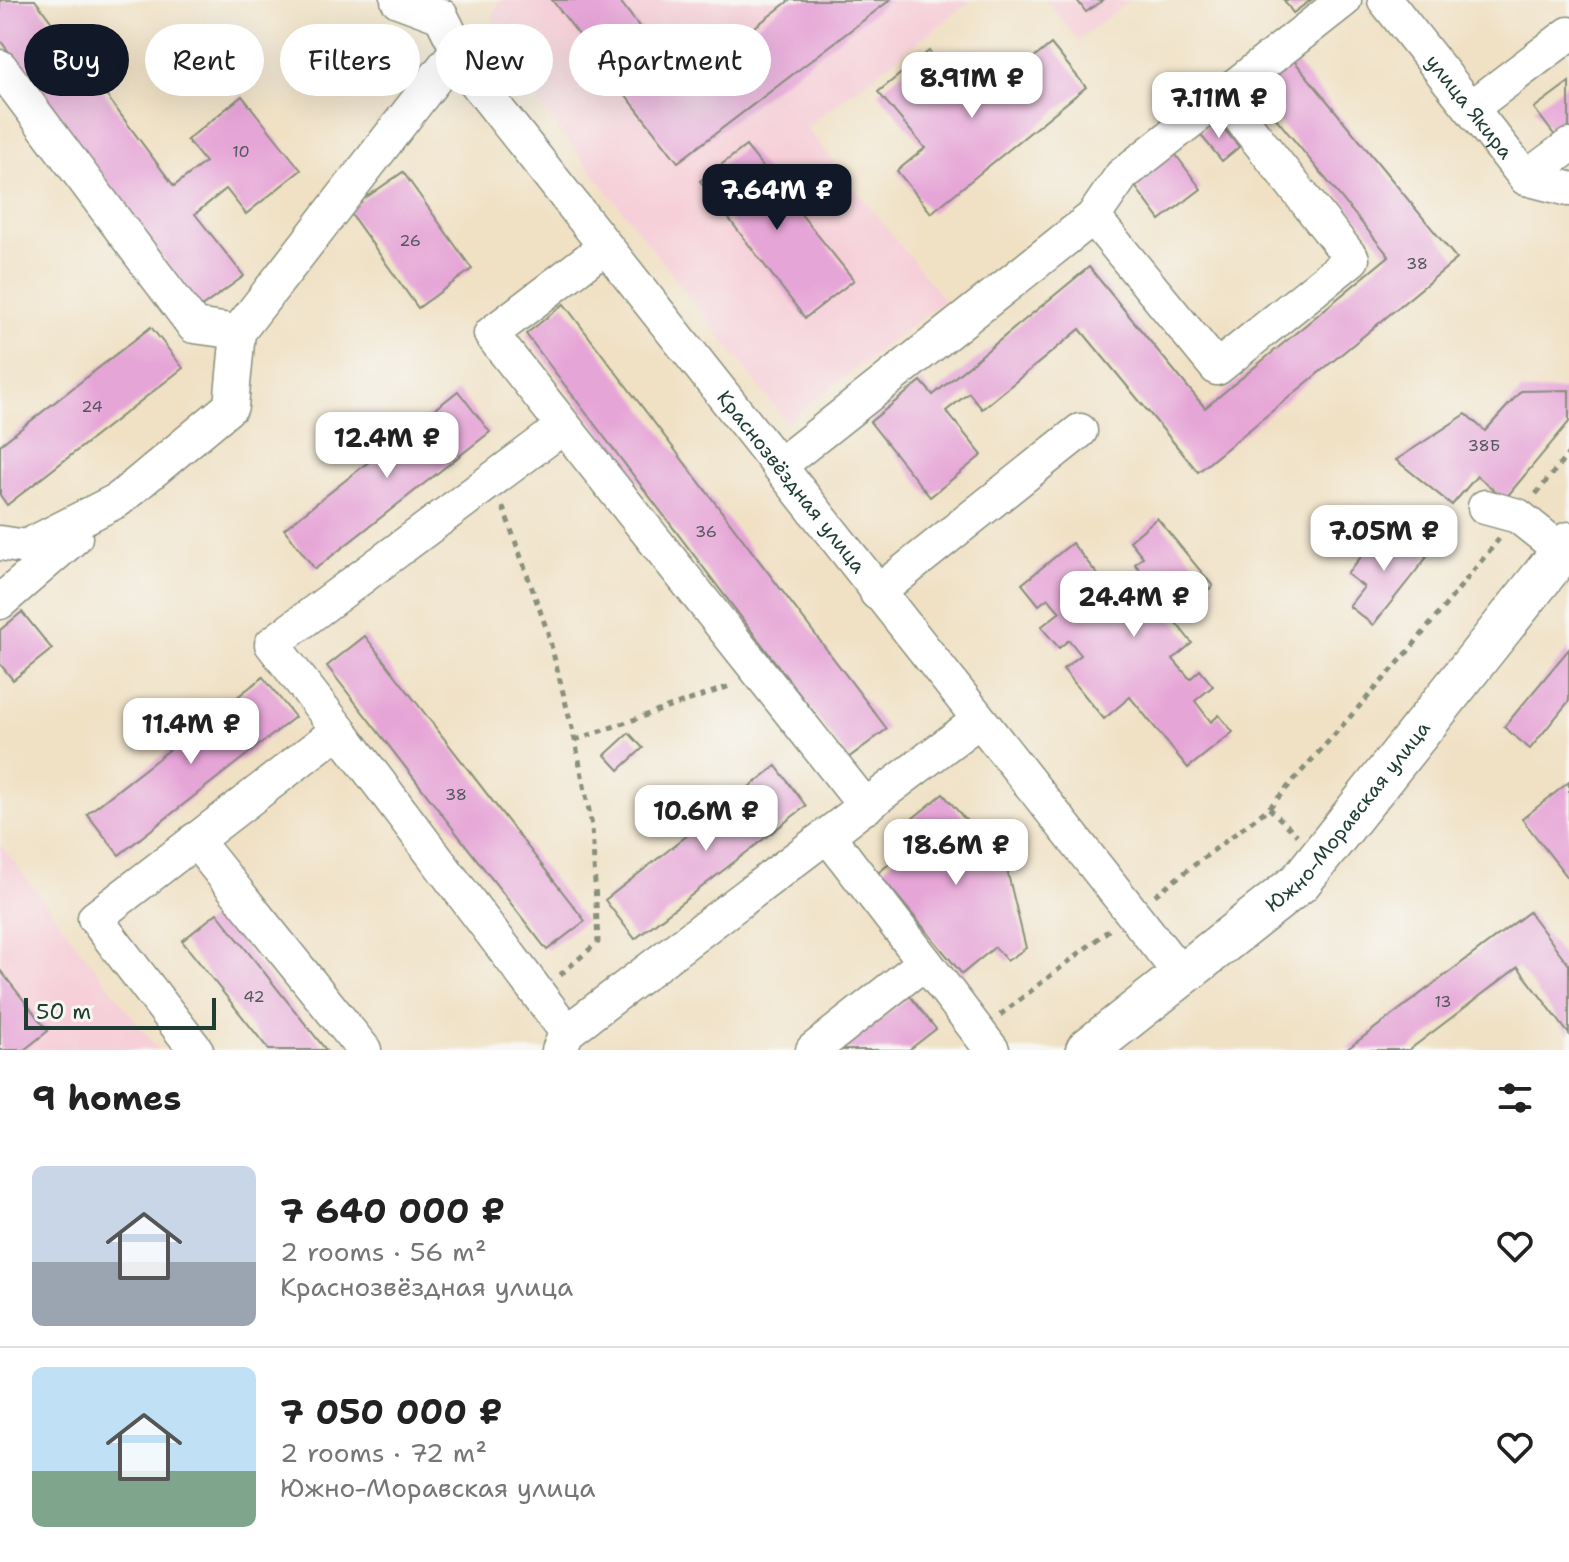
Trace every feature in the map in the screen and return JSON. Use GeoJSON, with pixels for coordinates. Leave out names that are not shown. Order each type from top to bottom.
{"type":"FeatureCollection","features":[{"type":"Feature","properties":{"kind":"main road","name":"Южно-Моравская улица"},"geometry":{"type":"LineString","coordinates":[[1087,1050],[1300,882],[1323,857],[1566,547]]}},
{"type":"Feature","properties":{"kind":"street","name":"Краснозвёздная улица"},"geometry":{"type":"LineString","coordinates":[[398,0],[445,8]]}},
{"type":"Feature","properties":{"kind":"street"},"geometry":{"type":"LineString","coordinates":[[779,466],[1093,217],[1122,175],[1344,0]]}},
{"type":"Feature","properties":{"kind":"street","name":"улица Якира"},"geometry":{"type":"LineString","coordinates":[[1385,0],[1526,178],[1569,189]]}},
{"type":"Feature","properties":{"kind":"street"},"geometry":{"type":"LineString","coordinates":[[1471,108],[1569,34]]}},
{"type":"Feature","properties":{"kind":"street"},"geometry":{"type":"LineString","coordinates":[[0,67],[194,326],[238,332]]}},
{"type":"Feature","properties":{"kind":"street"},"geometry":{"type":"LineString","coordinates":[[0,602],[231,406],[238,332],[436,77]]}},
{"type":"Feature","properties":{"kind":"street","name":"Краснозвёздная улица"},"geometry":{"type":"LineString","coordinates":[[487,96],[1183,977]]}},
{"type":"Feature","properties":{"kind":"street"},"geometry":{"type":"LineString","coordinates":[[1093,217],[1217,368],[1352,259],[1223,96]]}},
{"type":"Feature","properties":{"kind":"street"},"geometry":{"type":"LineString","coordinates":[[1526,178],[1569,146]]}},
{"type":"Feature","properties":{"kind":"street"},"geometry":{"type":"LineString","coordinates":[[605,247],[491,334],[866,807]]}},
{"type":"Feature","properties":{"kind":"street"},"geometry":{"type":"LineString","coordinates":[[563,427],[272,644],[539,995],[563,1041],[978,721]]}},
{"type":"Feature","properties":{"kind":"street"},"geometry":{"type":"LineString","coordinates":[[877,593],[1080,431]]}},
{"type":"Feature","properties":{"kind":"street"},"geometry":{"type":"LineString","coordinates":[[0,543],[26,547],[118,500]]}},
{"type":"Feature","properties":{"kind":"street"},"geometry":{"type":"LineString","coordinates":[[1485,507],[1518,516],[1566,547]]}},
{"type":"Feature","properties":{"kind":"street"},"geometry":{"type":"LineString","coordinates":[[196,1050],[95,918],[339,730]]}},
{"type":"Feature","properties":{"kind":"street"},"geometry":{"type":"LineString","coordinates":[[828,836],[985,1041]]}},
{"type":"Feature","properties":{"kind":"street"},"geometry":{"type":"LineString","coordinates":[[195,840],[364,1050]]}},
{"type":"Feature","properties":{"kind":"street"},"geometry":{"type":"LineString","coordinates":[[813,1050],[925,962]]}},
{"type":"Feature","properties":{"kind":"path"},"geometry":{"type":"LineString","coordinates":[[985,1041],[1132,912],[1269,808],[1406,654],[1569,453]]}},
{"type":"Feature","properties":{"kind":"path"},"geometry":{"type":"LineString","coordinates":[[493,479],[548,633],[575,740],[592,826],[598,942],[539,995]]}},
{"type":"Feature","properties":{"kind":"path"},"geometry":{"type":"LineString","coordinates":[[575,740],[734,685]]}},
{"type":"Feature","properties":{"kind":"shaded area"},"geometry":{"type":"Polygon","coordinates":[[[500,0],[972,0],[806,127],[944,300],[787,422],[533,96],[553,96],[553,24],[495,24],[493,13],[500,0]]]}},
{"type":"Feature","properties":{"kind":"shaded area"},"geometry":{"type":"Polygon","coordinates":[[[1046,0],[1131,0],[1078,40],[1046,0]]]}},
{"type":"Feature","properties":{"kind":"shaded area"},"geometry":{"type":"Polygon","coordinates":[[[0,844],[158,1050],[0,1050],[0,844]]]}},
{"type":"Feature","properties":{"kind":"building"},"geometry":{"type":"Polygon","coordinates":[[[0,0],[35,0],[53,24],[24,24],[24,72],[0,40],[0,0]]]}},
{"type":"Feature","properties":{"kind":"building"},"geometry":{"type":"Polygon","coordinates":[[[552,0],[619,0],[637,24],[571,24],[552,0]]]}},
{"type":"Feature","properties":{"kind":"building"},"geometry":{"type":"Polygon","coordinates":[[[790,0],[890,0],[771,91],[771,24],[759,24],[790,0]]]}},
{"type":"Feature","properties":{"kind":"building"},"geometry":{"type":"Polygon","coordinates":[[[1077,0],[1103,0],[1086,12],[1077,0]]]}},
{"type":"Feature","properties":{"kind":"building"},"geometry":{"type":"Polygon","coordinates":[[[1284,0],[1311,0],[1293,13],[1284,0]]]}},
{"type":"Feature","properties":{"kind":"building"},"geometry":{"type":"Polygon","coordinates":[[[1051,44],[1086,87],[931,213],[897,171],[925,148],[878,92],[929,51],[974,107],[1051,44]]]}},
{"type":"Feature","properties":{"kind":"building"},"geometry":{"type":"Polygon","coordinates":[[[1291,57],[1457,259],[1198,472],[1080,329],[982,409],[969,393],[946,411],[982,455],[930,497],[870,422],[921,381],[933,395],[1089,267],[1205,408],[1389,256],[1252,89],[1291,57]]]}},
{"type":"Feature","properties":{"kind":"building"},"geometry":{"type":"Polygon","coordinates":[[[1569,82],[1569,140],[1562,145],[1534,108],[1569,82]]]}},
{"type":"Feature","properties":{"kind":"building"},"geometry":{"type":"Polygon","coordinates":[[[42,96],[107,96],[174,186],[205,162],[187,140],[242,96],[301,170],[246,214],[226,189],[195,214],[244,276],[200,308],[42,96]]]}},
{"type":"Feature","properties":{"kind":"building"},"geometry":{"type":"Polygon","coordinates":[[[627,96],[764,96],[678,162],[627,96]]]}},
{"type":"Feature","properties":{"kind":"building"},"geometry":{"type":"Polygon","coordinates":[[[1216,119],[1239,147],[1222,161],[1199,133],[1216,119]]]}},
{"type":"Feature","properties":{"kind":"building"},"geometry":{"type":"Polygon","coordinates":[[[746,146],[854,280],[805,318],[700,181],[746,146]]]}},
{"type":"Feature","properties":{"kind":"building"},"geometry":{"type":"Polygon","coordinates":[[[1173,151],[1201,189],[1160,220],[1132,182],[1173,151]]]}},
{"type":"Feature","properties":{"kind":"building"},"geometry":{"type":"Polygon","coordinates":[[[403,172],[472,269],[418,308],[348,210],[403,172]]]}},
{"type":"Feature","properties":{"kind":"building"},"geometry":{"type":"Polygon","coordinates":[[[564,304],[887,729],[848,758],[526,334],[564,304]]]}},
{"type":"Feature","properties":{"kind":"building"},"geometry":{"type":"Polygon","coordinates":[[[151,327],[183,368],[7,505],[0,495],[0,445],[151,327]]]}},
{"type":"Feature","properties":{"kind":"building"},"geometry":{"type":"Polygon","coordinates":[[[1569,390],[1569,422],[1505,499],[1477,476],[1452,505],[1396,460],[1466,414],[1485,431],[1521,391],[1569,390]]]}},
{"type":"Feature","properties":{"kind":"building"},"geometry":{"type":"Polygon","coordinates":[[[458,391],[490,432],[315,569],[284,529],[458,391]]]}},
{"type":"Feature","properties":{"kind":"building"},"geometry":{"type":"Polygon","coordinates":[[[1157,518],[1213,586],[1173,619],[1192,643],[1173,659],[1190,679],[1200,670],[1213,686],[1195,701],[1211,722],[1219,715],[1233,732],[1188,768],[1130,697],[1104,719],[1063,669],[1081,655],[1069,640],[1059,648],[1041,627],[1060,612],[1048,598],[1039,605],[1022,584],[1072,543],[1124,607],[1152,585],[1135,564],[1143,557],[1130,541],[1157,518]]]}},
{"type":"Feature","properties":{"kind":"building"},"geometry":{"type":"Polygon","coordinates":[[[1387,525],[1427,557],[1373,625],[1349,606],[1364,587],[1347,574],[1387,525]]]}},
{"type":"Feature","properties":{"kind":"building"},"geometry":{"type":"Polygon","coordinates":[[[22,612],[52,649],[13,680],[0,664],[0,630],[22,612]]]}},
{"type":"Feature","properties":{"kind":"building"},"geometry":{"type":"Polygon","coordinates":[[[365,636],[585,921],[547,950],[327,666],[365,636]]]}},
{"type":"Feature","properties":{"kind":"building"},"geometry":{"type":"Polygon","coordinates":[[[1569,649],[1569,701],[1530,749],[1504,727],[1569,649]]]}},
{"type":"Feature","properties":{"kind":"building"},"geometry":{"type":"Polygon","coordinates":[[[263,677],[295,717],[119,855],[87,814],[263,677]]]}},
{"type":"Feature","properties":{"kind":"building"},"geometry":{"type":"Polygon","coordinates":[[[629,733],[643,748],[619,770],[605,755],[629,733]]]}},
{"type":"Feature","properties":{"kind":"building"},"geometry":{"type":"Polygon","coordinates":[[[776,766],[806,806],[635,939],[605,900],[776,766]]]}},
{"type":"Feature","properties":{"kind":"building"},"geometry":{"type":"Polygon","coordinates":[[[1569,782],[1569,879],[1522,819],[1569,782]]]}},
{"type":"Feature","properties":{"kind":"building"},"geometry":{"type":"Polygon","coordinates":[[[943,794],[1006,866],[1026,948],[1007,961],[995,947],[962,974],[878,873],[910,847],[897,831],[943,794]]]}},
{"type":"Feature","properties":{"kind":"building"},"geometry":{"type":"Polygon","coordinates":[[[1529,912],[1569,965],[1569,1034],[1518,967],[1409,1050],[1346,1050],[1529,912]]]}},
{"type":"Feature","properties":{"kind":"building"},"geometry":{"type":"Polygon","coordinates":[[[217,913],[326,1050],[269,1050],[182,941],[217,913]]]}},
{"type":"Feature","properties":{"kind":"building"},"geometry":{"type":"Polygon","coordinates":[[[0,970],[48,1031],[24,1050],[0,1050],[0,970]]]}},
{"type":"Feature","properties":{"kind":"building"},"geometry":{"type":"Polygon","coordinates":[[[910,996],[936,1029],[909,1050],[841,1050],[910,996]]]}}]}
